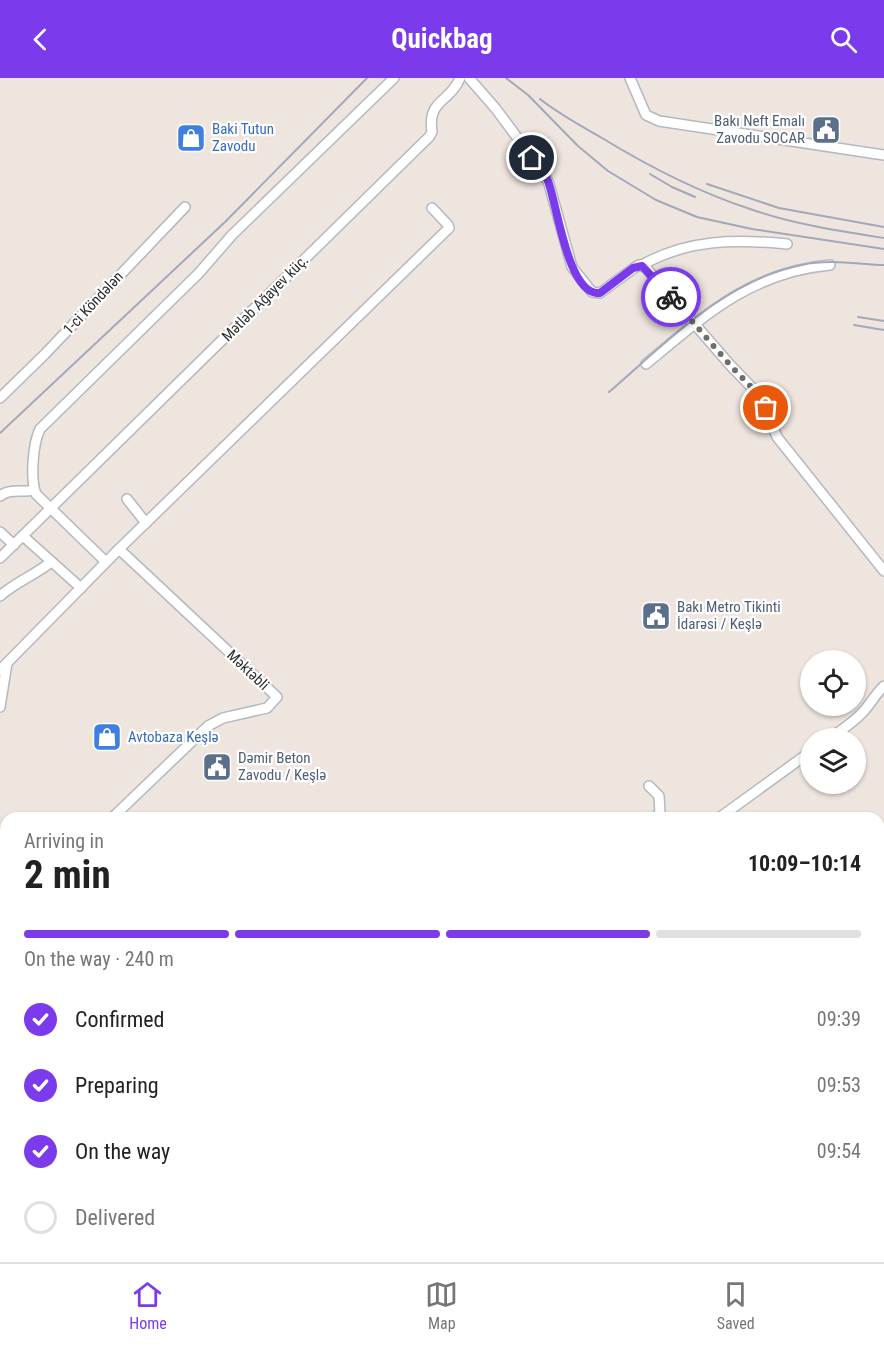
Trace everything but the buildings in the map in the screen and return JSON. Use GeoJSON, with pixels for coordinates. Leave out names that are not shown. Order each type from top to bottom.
{"type":"FeatureCollection","features":[{"type":"Feature","properties":{"kind":"street"},"geometry":{"type":"LineString","coordinates":[[106,562],[39,499],[34,490],[34,451],[40,429],[199,273],[232,235],[394,78]]}},
{"type":"Feature","properties":{"kind":"street","name":"Mətləb Ağayev küç."},"geometry":{"type":"LineString","coordinates":[[0,558],[429,137],[432,132],[431,124],[435,106],[456,89],[460,78]]}},
{"type":"Feature","properties":{"kind":"street"},"geometry":{"type":"LineString","coordinates":[[470,78],[496,109],[548,180],[572,267],[592,292],[600,293],[633,268],[692,245],[748,240],[787,244]]}},
{"type":"Feature","properties":{"kind":"street"},"geometry":{"type":"LineString","coordinates":[[630,78],[646,115],[659,121],[884,155]]}},
{"type":"Feature","properties":{"kind":"street","name":"1-ci Köndələn"},"geometry":{"type":"LineString","coordinates":[[0,398],[185,207]]}},
{"type":"Feature","properties":{"kind":"street"},"geometry":{"type":"LineString","coordinates":[[0,707],[4,667],[119,549],[449,228],[432,208]]}},
{"type":"Feature","properties":{"kind":"street"},"geometry":{"type":"LineString","coordinates":[[646,364],[727,301],[762,281],[806,267],[830,265]]}},
{"type":"Feature","properties":{"kind":"street"},"geometry":{"type":"LineString","coordinates":[[642,266],[760,396],[777,437],[884,571]]}},
{"type":"Feature","properties":{"kind":"street"},"geometry":{"type":"LineString","coordinates":[[0,496],[9,491],[34,490]]}},
{"type":"Feature","properties":{"kind":"street"},"geometry":{"type":"LineString","coordinates":[[127,499],[146,523]]}},
{"type":"Feature","properties":{"kind":"street"},"geometry":{"type":"LineString","coordinates":[[0,532],[14,545]]}},
{"type":"Feature","properties":{"kind":"street"},"geometry":{"type":"LineString","coordinates":[[23,536],[81,588]]}},
{"type":"Feature","properties":{"kind":"street","name":"Məktəbli"},"geometry":{"type":"LineString","coordinates":[[118,812],[208,726],[223,718],[267,708],[277,697],[119,549]]}},
{"type":"Feature","properties":{"kind":"street"},"geometry":{"type":"LineString","coordinates":[[0,596],[16,582],[28,578],[51,562]]}},
{"type":"Feature","properties":{"kind":"street"},"geometry":{"type":"LineString","coordinates":[[843,728],[861,715],[873,701],[875,694],[884,686]]}},
{"type":"Feature","properties":{"kind":"street"},"geometry":{"type":"LineString","coordinates":[[727,812],[800,759]]}},
{"type":"Feature","properties":{"kind":"street"},"geometry":{"type":"LineString","coordinates":[[649,786],[659,796],[660,812]]}},
{"type":"Feature","properties":{"kind":"railway"},"geometry":{"type":"LineString","coordinates":[[0,433],[225,222],[367,78]]}},
{"type":"Feature","properties":{"kind":"railway"},"geometry":{"type":"LineString","coordinates":[[506,78],[528,95],[578,146],[608,171],[656,200],[697,217],[752,229],[884,249]]}},
{"type":"Feature","properties":{"kind":"railway"},"geometry":{"type":"LineString","coordinates":[[540,99],[570,120],[637,159],[711,195],[799,223],[884,238]]}},
{"type":"Feature","properties":{"kind":"railway"},"geometry":{"type":"LineString","coordinates":[[650,174],[695,197]]}},
{"type":"Feature","properties":{"kind":"railway"},"geometry":{"type":"LineString","coordinates":[[707,184],[779,208],[884,227]]}},
{"type":"Feature","properties":{"kind":"railway"},"geometry":{"type":"LineString","coordinates":[[609,392],[675,334],[722,299],[747,284],[774,273],[812,263],[884,265]]}},
{"type":"Feature","properties":{"kind":"railway"},"geometry":{"type":"LineString","coordinates":[[858,317],[884,321]]}},
{"type":"Feature","properties":{"kind":"railway"},"geometry":{"type":"LineString","coordinates":[[854,325],[884,330]]}},
{"type":"Feature","properties":{"kind":"way so far"},"geometry":{"type":"LineString","coordinates":[[671,297],[760,396],[766,408]]}},
{"type":"Feature","properties":{"kind":"place","name":"Bakı Neft Emalı Zavodu SOCAR"},"geometry":{"type":"Point","coordinates":[826,130]}},
{"type":"Feature","properties":{"kind":"place","name":"Baki Tutun Zavodu"},"geometry":{"type":"Point","coordinates":[191,138]}},
{"type":"Feature","properties":{"kind":"place","name":"Bakı Metro Tikinti İdarəsi / Keşlə"},"geometry":{"type":"Point","coordinates":[656,616]}},
{"type":"Feature","properties":{"kind":"place","name":"Avtobaza Keşlə"},"geometry":{"type":"Point","coordinates":[107,737]}},
{"type":"Feature","properties":{"kind":"place","name":"Dəmir Beton Zavodu / Keşlə"},"geometry":{"type":"Point","coordinates":[217,767]}},
{"type":"Feature","properties":{"kind":"route"},"geometry":{"type":"LineString","coordinates":[[532,158],[549,183],[574,273],[587,288],[597,294],[600,293],[633,268],[642,266],[671,297]]}}]}
